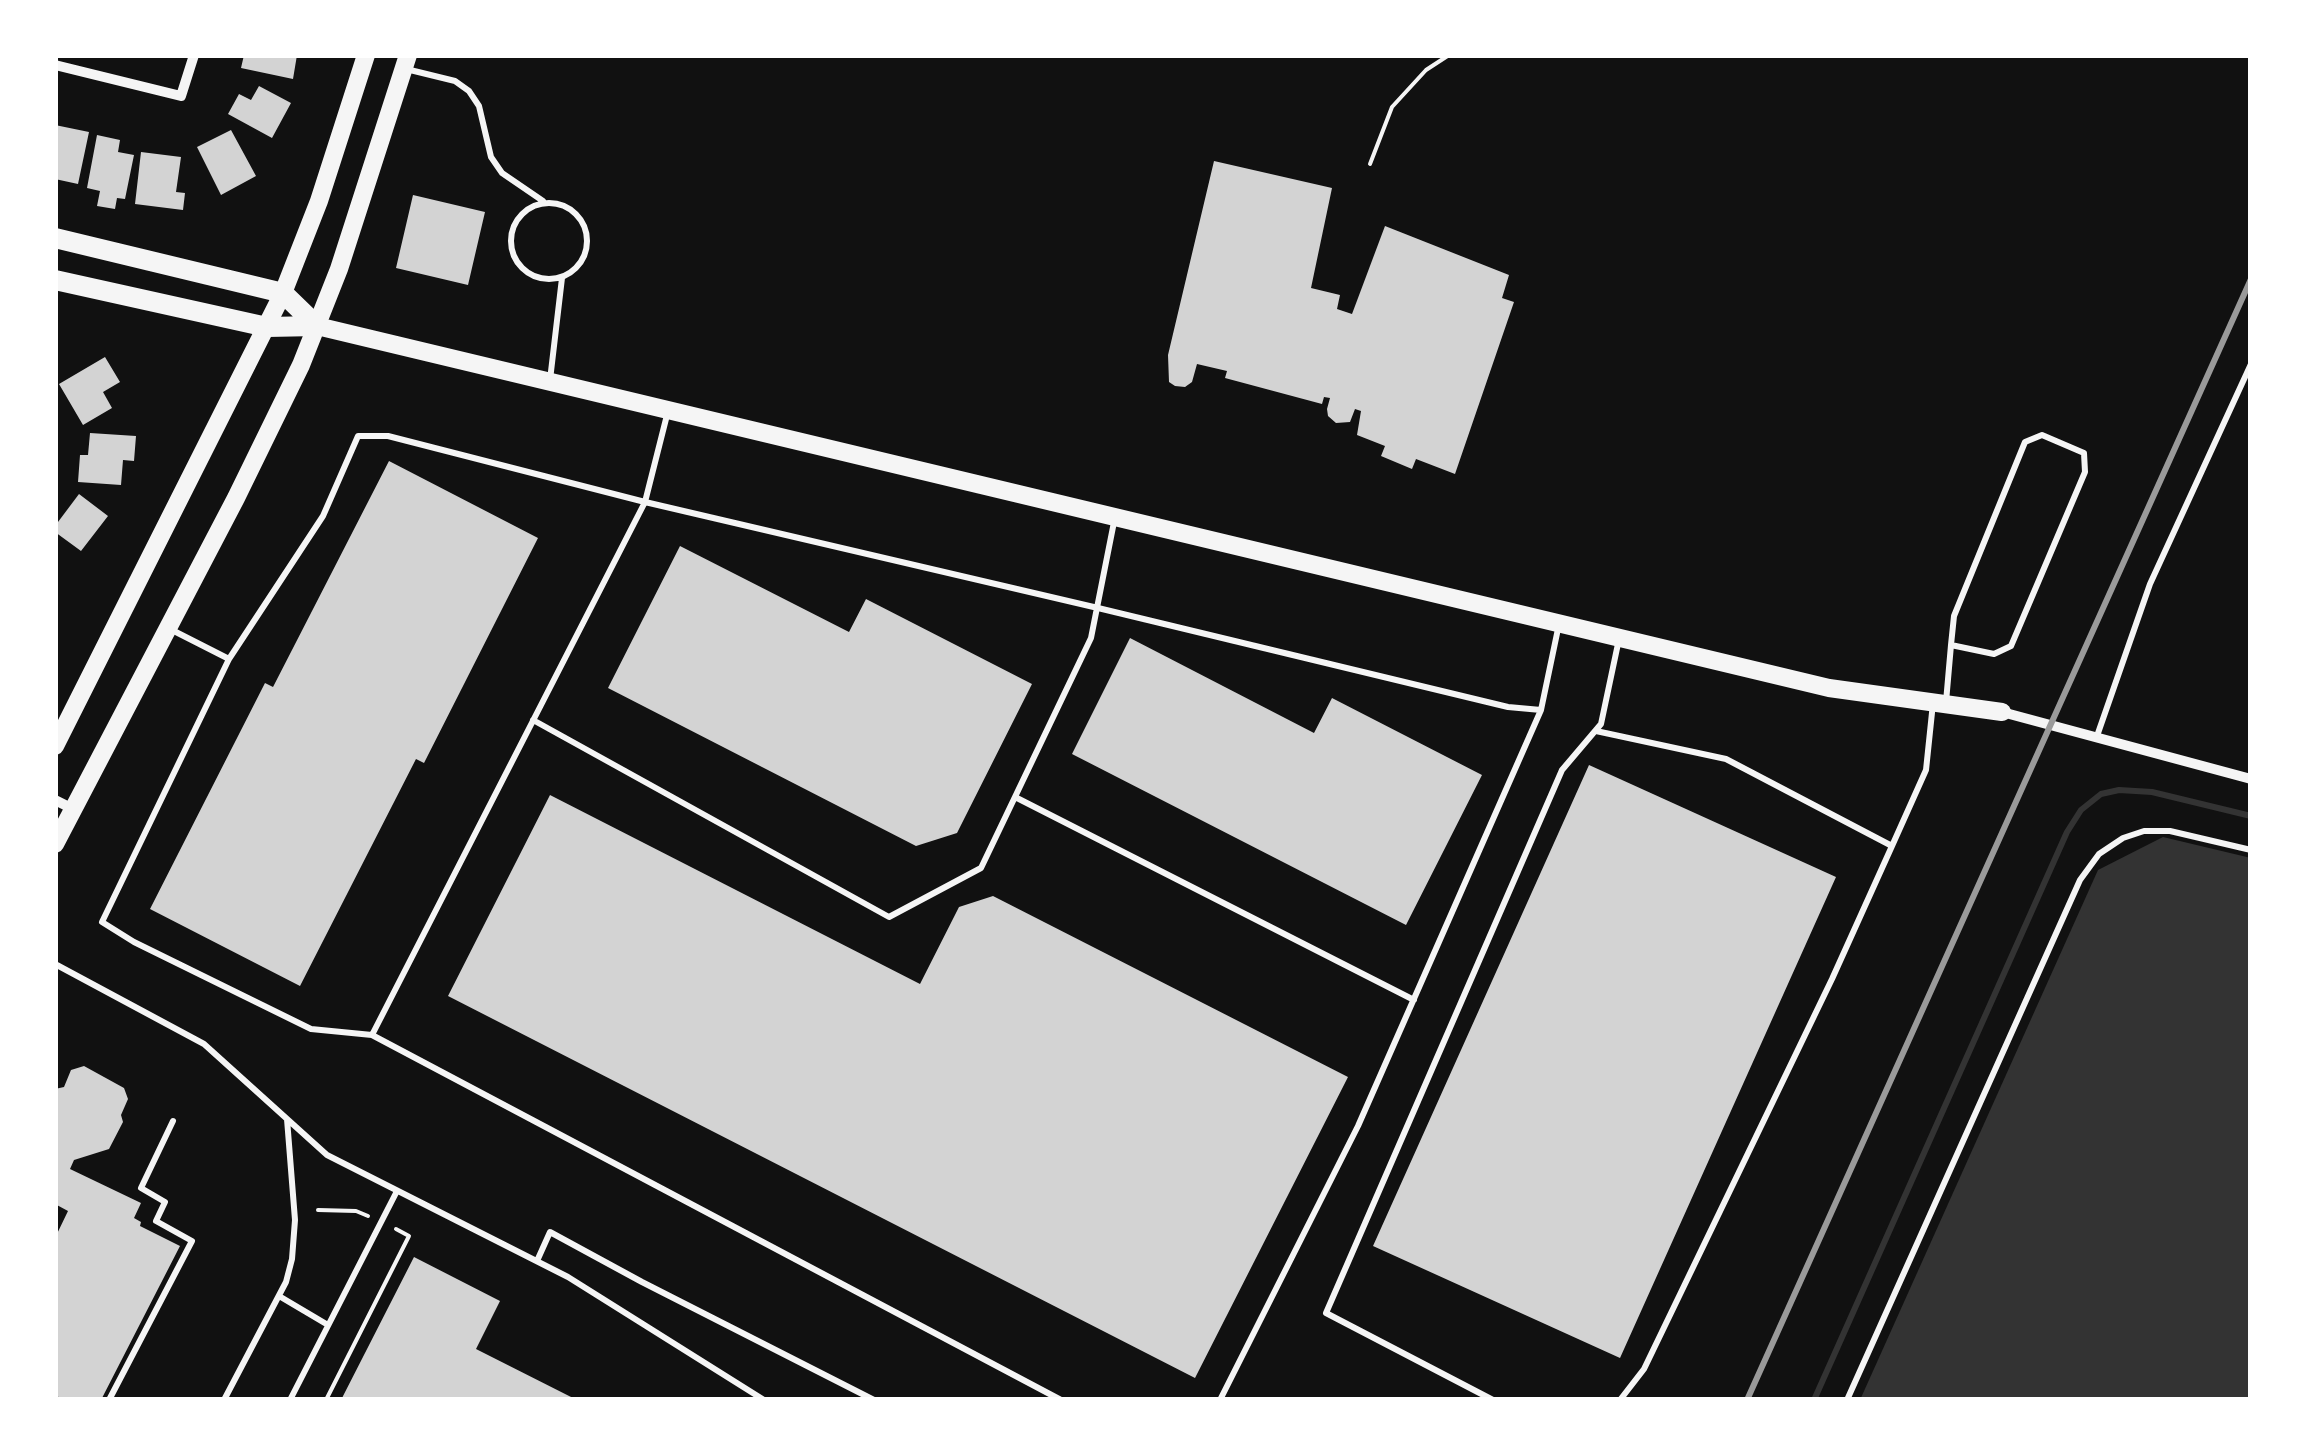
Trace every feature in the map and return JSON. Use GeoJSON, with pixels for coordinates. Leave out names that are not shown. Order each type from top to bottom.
{"type":"FeatureCollection","features":[{"type":"Feature","properties":{"kind":"main road"},"geometry":{"type":"LineString","coordinates":[[55,746],[283,293],[320,201],[366,55]]}},
{"type":"Feature","properties":{"kind":"main road"},"geometry":{"type":"LineString","coordinates":[[55,844],[236,498],[317,326],[406,62]]}},
{"type":"Feature","properties":{"kind":"main road"},"geometry":{"type":"LineString","coordinates":[[55,238],[283,293],[317,326]]}},
{"type":"Feature","properties":{"kind":"main road"},"geometry":{"type":"LineString","coordinates":[[55,280],[267,327],[317,326],[1829,688],[2002,712]]}},
{"type":"Feature","properties":{"kind":"street"},"geometry":{"type":"LineString","coordinates":[[55,65],[181,96],[194,55]]}},
{"type":"Feature","properties":{"kind":"street"},"geometry":{"type":"LineString","coordinates":[[2002,712],[2251,779]]}},
{"type":"Feature","properties":{"kind":"street"},"geometry":{"type":"LineString","coordinates":[[55,800],[73,809]]}},
{"type":"Feature","properties":{"kind":"lane"},"geometry":{"type":"LineString","coordinates":[[406,62],[470,91],[479,106],[492,157],[502,173],[544,202]]}},
{"type":"Feature","properties":{"kind":"lane"},"geometry":{"type":"LineString","coordinates":[[544,202],[557,202],[578,215],[588,238],[582,262],[562,278],[537,278],[517,262],[512,250],[514,224],[532,206],[544,202]]}},
{"type":"Feature","properties":{"kind":"lane"},"geometry":{"type":"LineString","coordinates":[[549,381],[562,278]]}},
{"type":"Feature","properties":{"kind":"lane"},"geometry":{"type":"LineString","coordinates":[[2096,738],[2150,584],[2251,364]]}},
{"type":"Feature","properties":{"kind":"lane"},"geometry":{"type":"LineString","coordinates":[[372,1035],[645,502],[668,410]]}},
{"type":"Feature","properties":{"kind":"lane"},"geometry":{"type":"LineString","coordinates":[[1620,1400],[1644,1369],[1832,979],[1926,770],[1954,616],[2026,442],[2042,434],[2084,453],[2085,472],[2011,646],[1994,654],[1951,645]]}},
{"type":"Feature","properties":{"kind":"lane"},"geometry":{"type":"LineString","coordinates":[[1060,1400],[372,1035],[311,1030],[134,942],[102,922],[229,659],[323,516],[358,436],[388,436],[645,502],[1508,707],[1541,710]]}},
{"type":"Feature","properties":{"kind":"lane"},"geometry":{"type":"LineString","coordinates":[[534,720],[889,917],[981,868],[1091,638],[1115,517]]}},
{"type":"Feature","properties":{"kind":"lane"},"geometry":{"type":"LineString","coordinates":[[1220,1400],[1358,1126],[1541,710],[1559,624]]}},
{"type":"Feature","properties":{"kind":"lane"},"geometry":{"type":"LineString","coordinates":[[168,628],[229,659]]}},
{"type":"Feature","properties":{"kind":"lane"},"geometry":{"type":"LineString","coordinates":[[1493,1400],[1326,1313],[1562,770],[1602,724],[1619,638]]}},
{"type":"Feature","properties":{"kind":"lane"},"geometry":{"type":"LineString","coordinates":[[1596,731],[1726,760],[1892,846]]}},
{"type":"Feature","properties":{"kind":"lane"},"geometry":{"type":"LineString","coordinates":[[1014,798],[1414,1000]]}},
{"type":"Feature","properties":{"kind":"lane"},"geometry":{"type":"LineString","coordinates":[[1847,1400],[2080,880],[2099,854],[2122,838],[2144,831],[2170,831],[2251,850]]}},
{"type":"Feature","properties":{"kind":"lane"},"geometry":{"type":"LineString","coordinates":[[55,964],[204,1044],[326,1155],[568,1277],[764,1400]]}},
{"type":"Feature","properties":{"kind":"lane"},"geometry":{"type":"LineString","coordinates":[[224,1400],[279,1296],[292,1259],[295,1220],[286,1119]]}},
{"type":"Feature","properties":{"kind":"lane"},"geometry":{"type":"LineString","coordinates":[[110,1400],[192,1241],[156,1221],[165,1202],[141,1188],[174,1121]]}},
{"type":"Feature","properties":{"kind":"lane"},"geometry":{"type":"LineString","coordinates":[[290,1400],[396,1191]]}},
{"type":"Feature","properties":{"kind":"lane"},"geometry":{"type":"LineString","coordinates":[[537,1262],[550,1232],[874,1400]]}},
{"type":"Feature","properties":{"kind":"lane"},"geometry":{"type":"LineString","coordinates":[[279,1296],[328,1326]]}},
{"type":"Feature","properties":{"kind":"path"},"geometry":{"type":"LineString","coordinates":[[1370,164],[1392,107],[1426,70],[1449,55]]}},
{"type":"Feature","properties":{"kind":"path"},"geometry":{"type":"LineString","coordinates":[[318,1210],[356,1212],[369,1217]]}},
{"type":"Feature","properties":{"kind":"path"},"geometry":{"type":"LineString","coordinates":[[326,1400],[409,1236],[396,1230]]}},
{"type":"Feature","properties":{"kind":"shaded area"},"geometry":{"type":"Polygon","coordinates":[[[2163,837],[2251,858],[2251,1400],[1860,1400],[2098,870],[2163,837]]]}},
{"type":"Feature","properties":{"kind":"building"},"geometry":{"type":"Polygon","coordinates":[[[244,55],[297,55],[293,79],[241,68],[244,55]]]}},
{"type":"Feature","properties":{"kind":"building"},"geometry":{"type":"Polygon","coordinates":[[[259,86],[291,103],[272,138],[228,114],[239,94],[251,100],[259,86]]]}},
{"type":"Feature","properties":{"kind":"building"},"geometry":{"type":"Polygon","coordinates":[[[55,125],[89,132],[78,184],[55,179],[55,125]]]}},
{"type":"Feature","properties":{"kind":"building"},"geometry":{"type":"Polygon","coordinates":[[[231,130],[256,176],[221,195],[197,147],[231,130]]]}},
{"type":"Feature","properties":{"kind":"building"},"geometry":{"type":"Polygon","coordinates":[[[97,135],[120,140],[118,152],[134,155],[125,199],[117,198],[115,209],[97,206],[100,191],[87,188],[97,135]]]}},
{"type":"Feature","properties":{"kind":"building"},"geometry":{"type":"Polygon","coordinates":[[[141,152],[181,157],[176,192],[185,193],[183,210],[135,204],[141,152]]]}},
{"type":"Feature","properties":{"kind":"building"},"geometry":{"type":"Polygon","coordinates":[[[1214,161],[1332,188],[1311,288],[1340,295],[1337,309],[1352,314],[1385,226],[1509,275],[1502,298],[1514,302],[1455,474],[1416,459],[1412,469],[1381,456],[1385,446],[1357,435],[1361,411],[1355,409],[1350,422],[1336,423],[1328,416],[1330,398],[1324,397],[1322,404],[1225,378],[1227,371],[1197,364],[1192,382],[1185,387],[1169,382],[1168,355],[1214,161]]]}},
{"type":"Feature","properties":{"kind":"building"},"geometry":{"type":"Polygon","coordinates":[[[413,195],[485,212],[468,285],[396,268],[413,195]]]}},
{"type":"Feature","properties":{"kind":"building"},"geometry":{"type":"Polygon","coordinates":[[[105,357],[120,382],[103,392],[112,408],[83,425],[59,384],[105,357]]]}},
{"type":"Feature","properties":{"kind":"building"},"geometry":{"type":"Polygon","coordinates":[[[90,433],[136,436],[134,461],[123,460],[121,485],[78,482],[80,455],[88,455],[90,433]]]}},
{"type":"Feature","properties":{"kind":"building"},"geometry":{"type":"Polygon","coordinates":[[[389,461],[538,538],[424,763],[416,759],[300,986],[150,909],[265,683],[273,687],[389,461]]]}},
{"type":"Feature","properties":{"kind":"building"},"geometry":{"type":"Polygon","coordinates":[[[79,494],[108,516],[81,551],[55,532],[55,526],[79,494]]]}},
{"type":"Feature","properties":{"kind":"building"},"geometry":{"type":"Polygon","coordinates":[[[680,546],[849,632],[866,599],[1032,684],[957,833],[916,846],[608,688],[680,546]]]}},
{"type":"Feature","properties":{"kind":"building"},"geometry":{"type":"Polygon","coordinates":[[[1130,638],[1314,733],[1332,698],[1482,775],[1406,925],[1072,754],[1130,638]]]}},
{"type":"Feature","properties":{"kind":"building"},"geometry":{"type":"Polygon","coordinates":[[[1589,765],[1836,877],[1620,1358],[1373,1246],[1589,765]]]}},
{"type":"Feature","properties":{"kind":"building"},"geometry":{"type":"Polygon","coordinates":[[[550,795],[920,984],[959,907],[993,896],[1348,1077],[1195,1378],[448,996],[550,795]]]}},
{"type":"Feature","properties":{"kind":"building"},"geometry":{"type":"Polygon","coordinates":[[[84,1066],[124,1088],[128,1099],[121,1115],[123,1122],[109,1149],[74,1160],[70,1169],[141,1203],[134,1218],[141,1222],[140,1226],[180,1246],[101,1400],[64,1400],[55,1395],[55,1238],[68,1211],[55,1204],[55,1089],[64,1087],[71,1070],[84,1066]]]}},
{"type":"Feature","properties":{"kind":"building"},"geometry":{"type":"Polygon","coordinates":[[[414,1257],[500,1301],[476,1349],[577,1400],[341,1400],[414,1257]]]}},
{"type":"Feature","properties":{"kind":"waterway"},"geometry":{"type":"LineString","coordinates":[[1814,1400],[2067,832],[2081,810],[2101,794],[2119,790],[2152,792],[2251,816]]}},
{"type":"Feature","properties":{"kind":"railway"},"geometry":{"type":"LineString","coordinates":[[1747,1400],[2251,279]]}}]}
